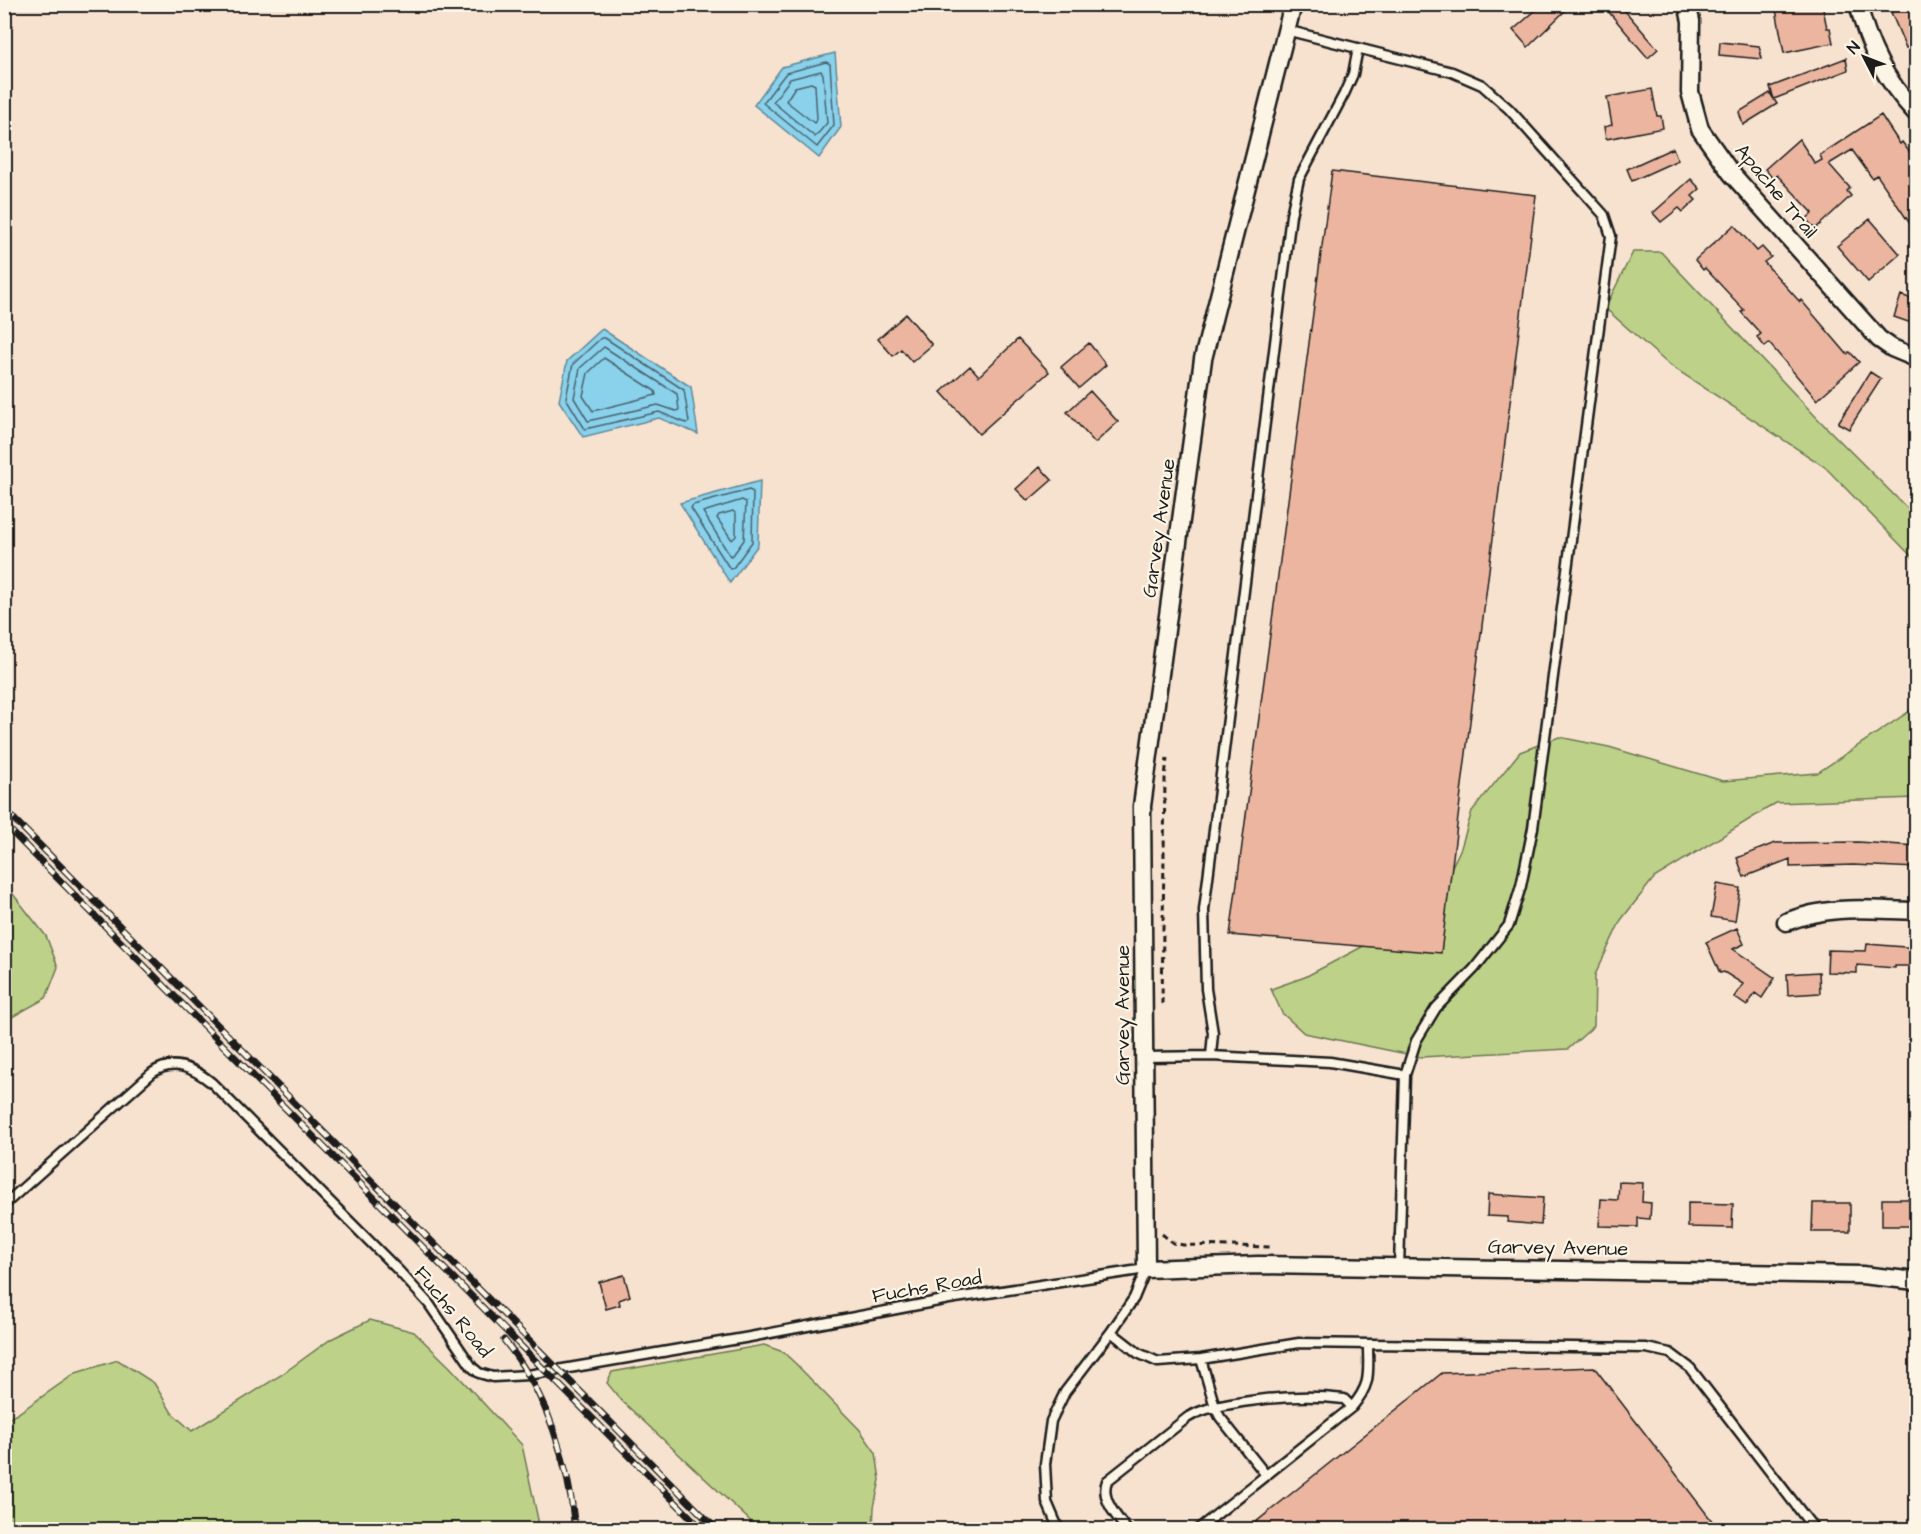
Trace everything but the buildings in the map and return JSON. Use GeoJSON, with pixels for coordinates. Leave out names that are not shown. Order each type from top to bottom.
{"type":"FeatureCollection","features":[{"type":"Feature","properties":{"kind":"street","name":"Garvey Avenue"},"geometry":{"type":"LineString","coordinates":[[1293,4],[1203,359],[1142,806],[1146,1269],[1258,1265],[1399,1267],[1862,1275],[1917,1281]]}},
{"type":"Feature","properties":{"kind":"street","name":"Apache Trail"},"geometry":{"type":"LineString","coordinates":[[1686,4],[1691,21],[1690,92],[1700,129],[1731,173],[1879,339],[1892,348],[1917,358]]}},
{"type":"Feature","properties":{"kind":"street"},"geometry":{"type":"LineString","coordinates":[[1858,4],[1874,55],[1888,78],[1917,114]]}},
{"type":"Feature","properties":{"kind":"street"},"geometry":{"type":"LineString","coordinates":[[1786,922],[1809,913],[1834,909],[1917,911]]}},
{"type":"Feature","properties":{"kind":"lane"},"geometry":{"type":"LineString","coordinates":[[1286,30],[1452,72],[1482,85],[1509,109],[1604,215],[1611,236],[1533,828],[1521,886],[1509,925],[1474,969],[1436,1008],[1416,1041],[1405,1075],[1399,1267]]}},
{"type":"Feature","properties":{"kind":"lane"},"geometry":{"type":"LineString","coordinates":[[1210,1056],[1213,1033],[1206,989],[1204,910],[1291,215],[1299,179],[1349,84],[1358,48]]}},
{"type":"Feature","properties":{"kind":"lane"},"geometry":{"type":"LineString","coordinates":[[1145,1057],[1210,1056],[1330,1062],[1405,1075]]}},
{"type":"Feature","properties":{"kind":"lane","name":"Fuchs Road"},"geometry":{"type":"LineString","coordinates":[[4,1205],[152,1073],[162,1066],[177,1065],[201,1074],[212,1083],[399,1271],[429,1304],[472,1367],[480,1373],[494,1377],[546,1372],[750,1337],[949,1299],[1146,1269]]}},
{"type":"Feature","properties":{"kind":"lane"},"geometry":{"type":"LineString","coordinates":[[1059,1530],[1047,1502],[1045,1464],[1051,1422],[1065,1392],[1134,1298],[1146,1269]]}},
{"type":"Feature","properties":{"kind":"lane"},"geometry":{"type":"LineString","coordinates":[[1111,1332],[1138,1353],[1158,1362],[1201,1359],[1299,1343],[1646,1348],[1670,1353],[1690,1368],[1815,1530]]}},
{"type":"Feature","properties":{"kind":"lane"},"geometry":{"type":"LineString","coordinates":[[1197,1530],[1352,1407],[1364,1393],[1368,1377],[1368,1344]]}},
{"type":"Feature","properties":{"kind":"lane"},"geometry":{"type":"LineString","coordinates":[[1201,1359],[1220,1418],[1266,1475]]}},
{"type":"Feature","properties":{"kind":"lane"},"geometry":{"type":"LineString","coordinates":[[1127,1530],[1106,1499],[1104,1490],[1107,1481],[1200,1410],[1254,1400],[1314,1395],[1344,1399],[1352,1407]]}},
{"type":"Feature","properties":{"kind":"path"},"geometry":{"type":"LineString","coordinates":[[1162,1011],[1167,754]]}},
{"type":"Feature","properties":{"kind":"path"},"geometry":{"type":"LineString","coordinates":[[1161,1233],[1173,1243],[1183,1245],[1282,1247]]}},
{"type":"Feature","properties":{"kind":"green space"},"geometry":{"type":"Polygon","coordinates":[[[1633,252],[1661,252],[1820,421],[1916,517],[1916,561],[1825,467],[1668,364],[1605,308],[1633,252]]]}},
{"type":"Feature","properties":{"kind":"green space"},"geometry":{"type":"Polygon","coordinates":[[[1916,707],[1916,798],[1776,803],[1654,878],[1621,920],[1595,975],[1594,1026],[1568,1049],[1421,1057],[1304,1033],[1282,1013],[1271,989],[1305,977],[1392,931],[1439,893],[1461,848],[1472,811],[1520,752],[1559,737],[1609,747],[1723,781],[1817,773],[1916,707]]]}},
{"type":"Feature","properties":{"kind":"green space"},"geometry":{"type":"Polygon","coordinates":[[[5,884],[46,936],[58,967],[46,998],[5,1021],[5,884]]]}},
{"type":"Feature","properties":{"kind":"green space"},"geometry":{"type":"Polygon","coordinates":[[[370,1320],[414,1332],[450,1367],[522,1445],[540,1529],[5,1529],[5,1420],[76,1373],[118,1360],[154,1383],[172,1413],[192,1431],[281,1375],[331,1339],[370,1320]]]}},
{"type":"Feature","properties":{"kind":"green space"},"geometry":{"type":"Polygon","coordinates":[[[764,1345],[783,1352],[796,1364],[860,1430],[876,1453],[880,1480],[874,1507],[873,1529],[759,1529],[622,1401],[607,1383],[612,1372],[764,1345]]]}},
{"type":"Feature","properties":{"kind":"water"},"geometry":{"type":"Polygon","coordinates":[[[835,53],[841,127],[819,158],[754,105],[782,67],[835,53]]]}},
{"type":"Feature","properties":{"kind":"water"},"geometry":{"type":"Polygon","coordinates":[[[602,329],[691,387],[698,434],[659,418],[583,437],[559,401],[567,361],[602,329]]]}},
{"type":"Feature","properties":{"kind":"water"},"geometry":{"type":"Polygon","coordinates":[[[760,481],[758,545],[730,583],[680,503],[760,481]]]}},
{"type":"Feature","properties":{"kind":"railway"},"geometry":{"type":"LineString","coordinates":[[4,809],[717,1530]]}},
{"type":"Feature","properties":{"kind":"railway"},"geometry":{"type":"LineString","coordinates":[[4,824],[703,1530]]}},
{"type":"Feature","properties":{"kind":"railway"},"geometry":{"type":"LineString","coordinates":[[504,1340],[532,1382],[553,1429],[567,1479],[575,1530]]}}]}
